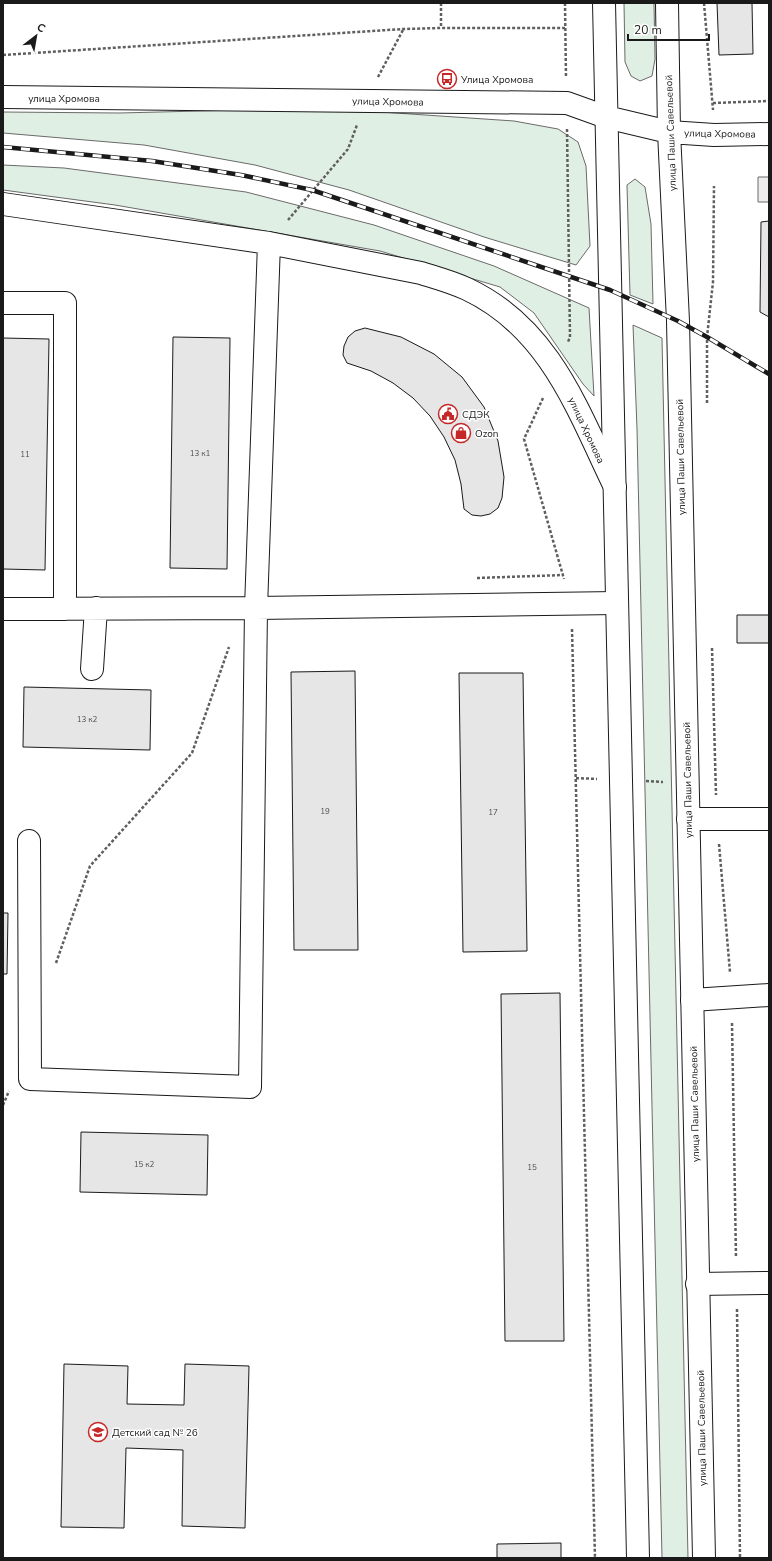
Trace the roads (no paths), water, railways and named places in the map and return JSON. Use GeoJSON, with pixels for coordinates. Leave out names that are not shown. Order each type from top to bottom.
{"type":"FeatureCollection","features":[{"type":"Feature","properties":{"kind":"main road"},"geometry":{"type":"LineString","coordinates":[[604,3],[638,1558]]}},
{"type":"Feature","properties":{"kind":"main road","name":"улица Паши Савельевой"},"geometry":{"type":"LineString","coordinates":[[667,3],[669,132],[678,321],[697,1284],[704,1558]]}},
{"type":"Feature","properties":{"kind":"main road","name":"улица Хромова"},"geometry":{"type":"LineString","coordinates":[[3,97],[567,103],[606,117],[669,132],[714,135],[769,134]]}},
{"type":"Feature","properties":{"kind":"main road","name":"улица Хромова"},"geometry":{"type":"LineString","coordinates":[[3,204],[268,244],[421,273],[445,280],[468,290],[490,302],[510,317],[529,334],[545,353],[571,396],[614,487]]}},
{"type":"Feature","properties":{"kind":"main road"},"geometry":{"type":"LineString","coordinates":[[29,841],[30,1079],[250,1087],[256,608],[268,244]]}},
{"type":"Feature","properties":{"kind":"main road"},"geometry":{"type":"LineString","coordinates":[[3,303],[64,303],[65,609]]}},
{"type":"Feature","properties":{"kind":"main road"},"geometry":{"type":"LineString","coordinates":[[3,609],[256,608],[617,603]]}},
{"type":"Feature","properties":{"kind":"main road"},"geometry":{"type":"LineString","coordinates":[[92,669],[96,608]]}},
{"type":"Feature","properties":{"kind":"main road"},"geometry":{"type":"LineString","coordinates":[[688,819],[769,819]]}},
{"type":"Feature","properties":{"kind":"main road"},"geometry":{"type":"LineString","coordinates":[[692,1000],[769,995]]}},
{"type":"Feature","properties":{"kind":"main road"},"geometry":{"type":"LineString","coordinates":[[697,1284],[769,1283]]}},
{"type":"Feature","properties":{"kind":"railway"},"geometry":{"type":"LineString","coordinates":[[3,147],[152,161],[241,175],[312,190],[610,290],[678,321],[769,374]]}},
{"type":"Feature","properties":{"kind":"place","name":"Улица Хромова"},"geometry":{"type":"Point","coordinates":[447,79]}},
{"type":"Feature","properties":{"kind":"place","name":"СДЭК"},"geometry":{"type":"Point","coordinates":[448,414]}},
{"type":"Feature","properties":{"kind":"place","name":"Ozon"},"geometry":{"type":"Point","coordinates":[461,433]}},
{"type":"Feature","properties":{"kind":"place","name":"Детский сад № 26"},"geometry":{"type":"Point","coordinates":[98,1432]}}]}
